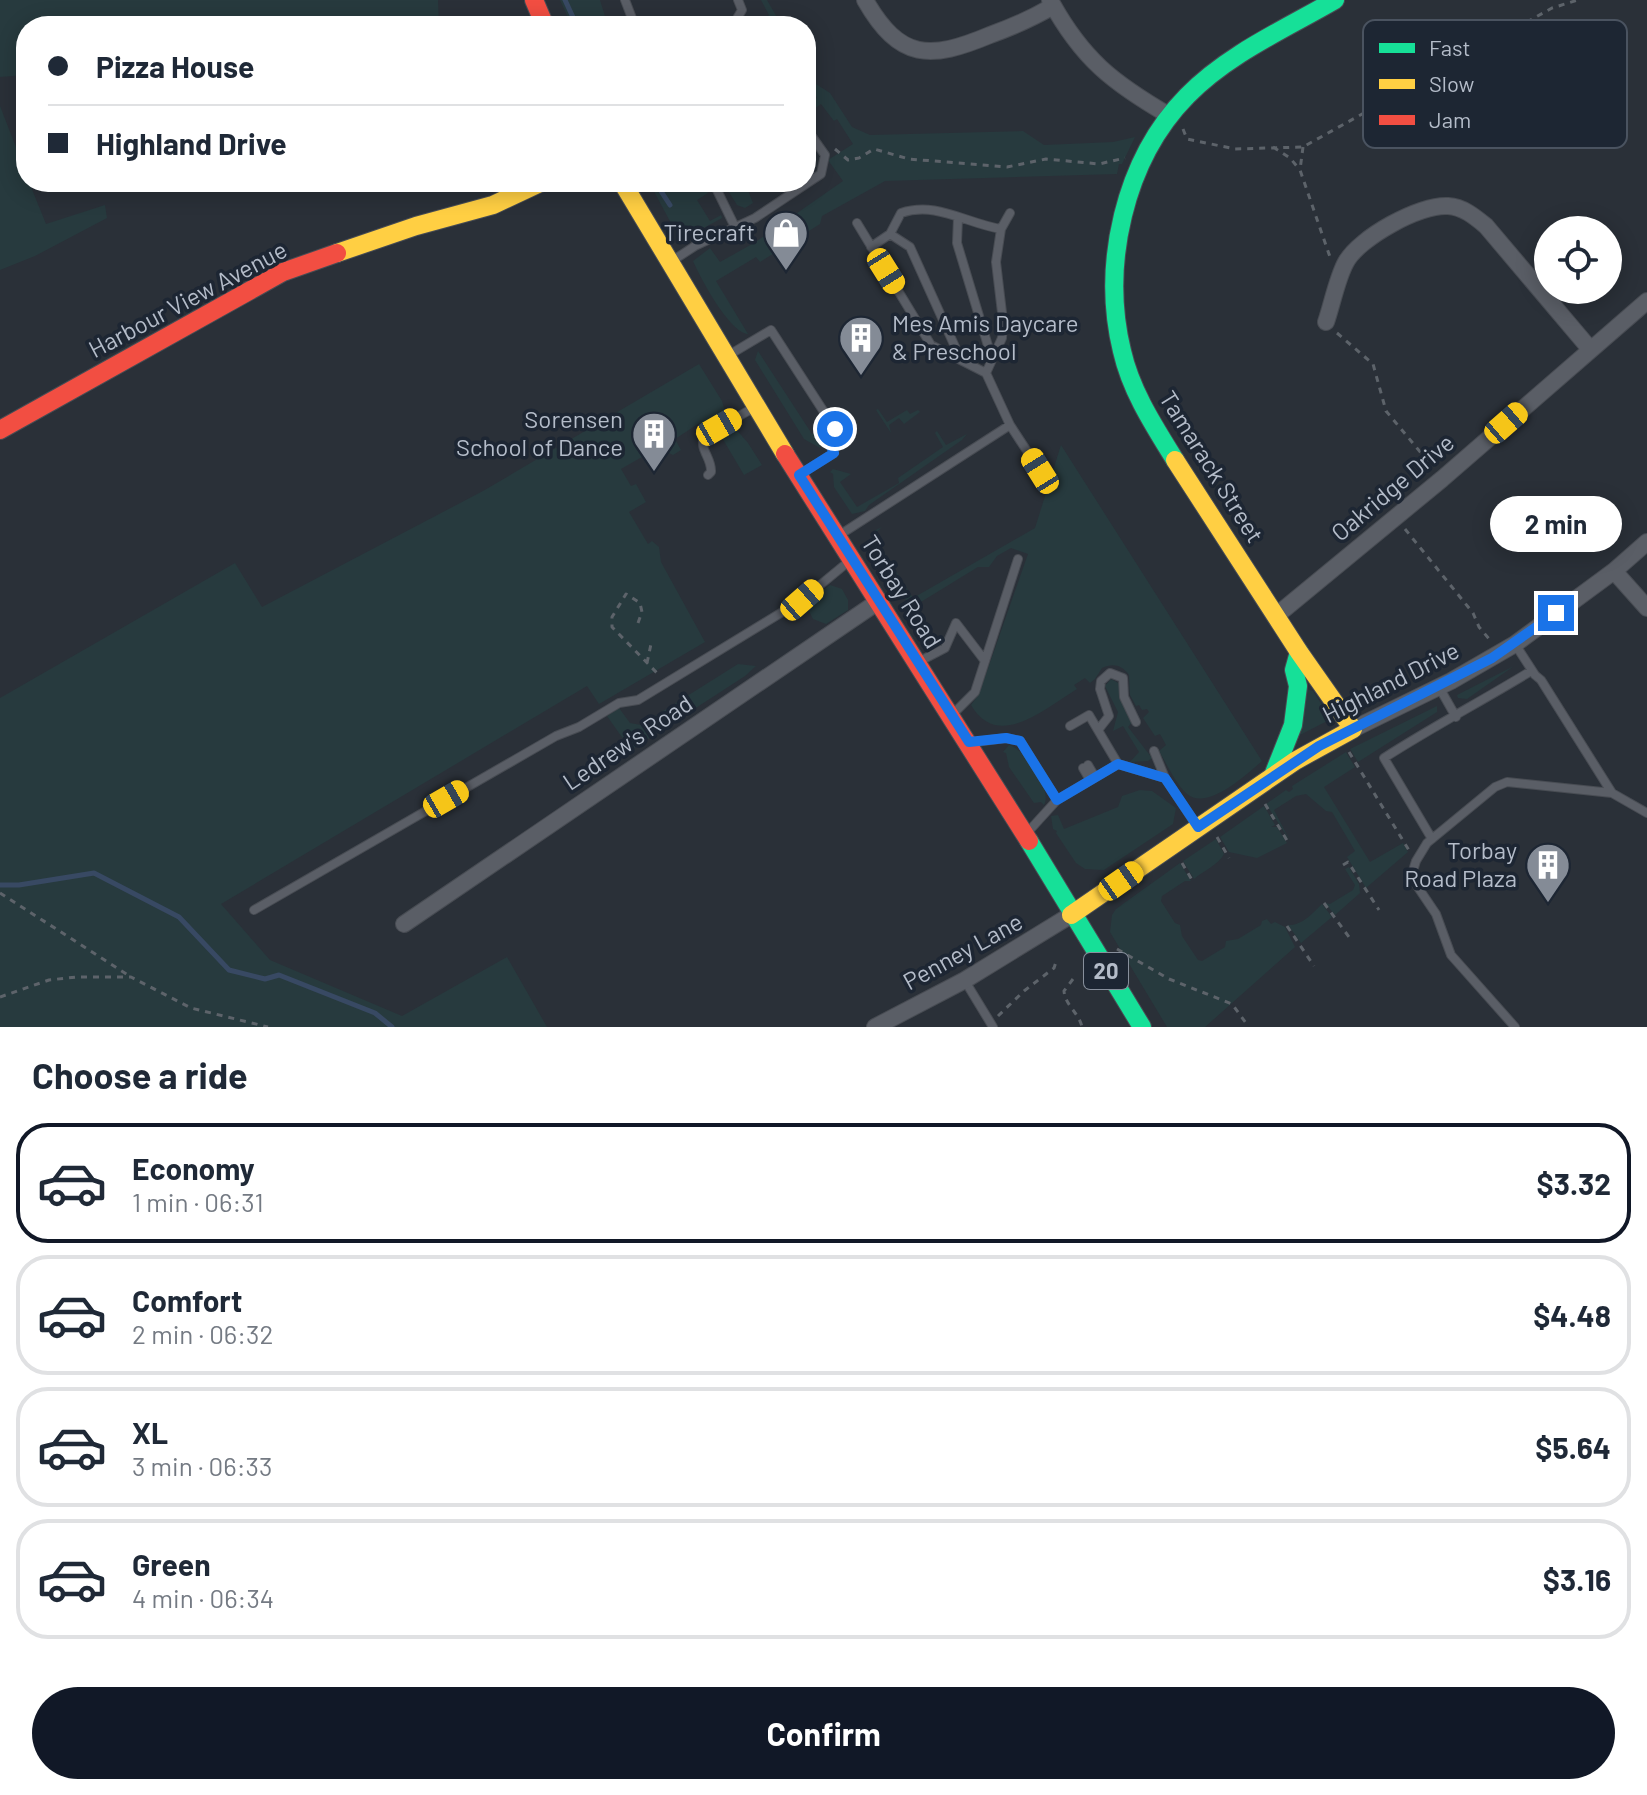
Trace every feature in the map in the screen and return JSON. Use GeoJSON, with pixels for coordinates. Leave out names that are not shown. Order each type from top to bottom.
{"type":"FeatureCollection","features":[{"type":"Feature","properties":{"kind":"street"},"geometry":{"type":"LineString","coordinates":[[865,0],[879,24],[896,41],[916,50],[935,52],[959,48],[1040,14],[1052,3],[1069,33],[1095,65],[1135,96],[1177,122]]}},
{"type":"Feature","properties":{"kind":"street","name":"Tamarack Street"},"geometry":{"type":"LineString","coordinates":[[1335,0],[1220,69],[1186,97],[1177,122],[1143,161],[1118,232],[1114,310],[1121,350],[1135,390],[1153,425],[1299,652],[1353,729]]}},
{"type":"Feature","properties":{"kind":"street","name":"Harbour View Avenue"},"geometry":{"type":"LineString","coordinates":[[0,430],[283,272],[416,226],[493,205],[521,192]]}},
{"type":"Feature","properties":{"kind":"street","name":"Torbay Road"},"geometry":{"type":"LineString","coordinates":[[628,192],[755,407],[969,742],[1071,915],[1142,1027]]}},
{"type":"Feature","properties":{"kind":"street"},"geometry":{"type":"LineString","coordinates":[[1326,322],[1345,263],[1359,246],[1411,215],[1432,207],[1449,206],[1469,212],[1486,226],[1590,349]]}},
{"type":"Feature","properties":{"kind":"street","name":"Oakridge Drive"},"geometry":{"type":"LineString","coordinates":[[1277,615],[1442,479],[1647,301]]}},
{"type":"Feature","properties":{"kind":"street","name":"Highland Drive"},"geometry":{"type":"LineString","coordinates":[[1071,915],[1319,746],[1439,687],[1515,644],[1614,571],[1647,542]]}},
{"type":"Feature","properties":{"kind":"street"},"geometry":{"type":"LineString","coordinates":[[1614,571],[1647,608]]}},
{"type":"Feature","properties":{"kind":"street","name":"Ledrew's Road"},"geometry":{"type":"LineString","coordinates":[[404,924],[879,601]]}},
{"type":"Feature","properties":{"kind":"street"},"geometry":{"type":"LineString","coordinates":[[1272,778],[1293,725],[1298,686],[1294,670],[1299,652]]}},
{"type":"Feature","properties":{"kind":"street","name":"Penney Lane"},"geometry":{"type":"LineString","coordinates":[[875,1027],[965,980],[1071,915]]}},
{"type":"Feature","properties":{"kind":"lane"},"geometry":{"type":"LineString","coordinates":[[816,142],[825,155],[821,174],[816,177]]}},
{"type":"Feature","properties":{"kind":"lane"},"geometry":{"type":"LineString","coordinates":[[718,192],[735,227]]}},
{"type":"Feature","properties":{"kind":"lane"},"geometry":{"type":"LineString","coordinates":[[667,263],[755,218],[794,192]]}},
{"type":"Feature","properties":{"kind":"lane"},"geometry":{"type":"LineString","coordinates":[[871,247],[890,234],[901,213],[913,209],[929,207],[1001,229]]}},
{"type":"Feature","properties":{"kind":"lane"},"geometry":{"type":"LineString","coordinates":[[986,373],[1002,338],[996,262],[1001,229],[1010,213]]}},
{"type":"Feature","properties":{"kind":"lane"},"geometry":{"type":"LineString","coordinates":[[958,218],[957,243],[992,360]]}},
{"type":"Feature","properties":{"kind":"lane"},"geometry":{"type":"LineString","coordinates":[[857,223],[931,345],[986,373],[1010,425],[1040,471]]}},
{"type":"Feature","properties":{"kind":"lane"},"geometry":{"type":"LineString","coordinates":[[890,234],[910,247],[962,361]]}},
{"type":"Feature","properties":{"kind":"lane"},"geometry":{"type":"LineString","coordinates":[[725,358],[771,330],[835,429],[829,442],[834,453],[799,475]]}},
{"type":"Feature","properties":{"kind":"lane"},"geometry":{"type":"LineString","coordinates":[[708,475],[712,467],[702,448],[704,436],[755,407]]}},
{"type":"Feature","properties":{"kind":"lane"},"geometry":{"type":"LineString","coordinates":[[838,536],[1010,425]]}},
{"type":"Feature","properties":{"kind":"lane"},"geometry":{"type":"LineString","coordinates":[[254,910],[556,736],[579,727],[619,703],[638,700],[802,600],[852,559]]}},
{"type":"Feature","properties":{"kind":"lane"},"geometry":{"type":"LineString","coordinates":[[951,715],[975,692],[1018,559]]}},
{"type":"Feature","properties":{"kind":"lane"},"geometry":{"type":"LineString","coordinates":[[917,662],[945,648],[956,623],[985,661]]}},
{"type":"Feature","properties":{"kind":"lane"},"geometry":{"type":"LineString","coordinates":[[1515,644],[1612,793]]}},
{"type":"Feature","properties":{"kind":"lane"},"geometry":{"type":"LineString","coordinates":[[1432,839],[1384,758],[1440,722],[1456,717],[1531,671]]}},
{"type":"Feature","properties":{"kind":"lane"},"geometry":{"type":"LineString","coordinates":[[1098,730],[1109,716],[1100,689],[1101,681],[1110,673],[1123,678],[1123,692],[1136,722]]}},
{"type":"Feature","properties":{"kind":"lane"},"geometry":{"type":"LineString","coordinates":[[1439,687],[1456,717]]}},
{"type":"Feature","properties":{"kind":"lane"},"geometry":{"type":"LineString","coordinates":[[1070,726],[1089,715],[1118,764],[1165,778]]}},
{"type":"Feature","properties":{"kind":"lane"},"geometry":{"type":"LineString","coordinates":[[969,742],[1014,738],[1020,741],[1030,750],[1057,800]]}},
{"type":"Feature","properties":{"kind":"lane"},"geometry":{"type":"LineString","coordinates":[[1154,751],[1165,778],[1198,827]]}},
{"type":"Feature","properties":{"kind":"lane"},"geometry":{"type":"LineString","coordinates":[[1026,835],[1057,800],[1118,764]]}},
{"type":"Feature","properties":{"kind":"lane"},"geometry":{"type":"LineString","coordinates":[[1085,767],[1092,779]]}},
{"type":"Feature","properties":{"kind":"lane"},"geometry":{"type":"LineString","coordinates":[[1068,793],[1066,779],[1080,786]]}},
{"type":"Feature","properties":{"kind":"lane"},"geometry":{"type":"LineString","coordinates":[[1515,1027],[1451,955],[1436,914],[1411,877],[1416,861],[1432,839],[1500,784],[1515,782],[1612,793],[1647,813]]}},
{"type":"Feature","properties":{"kind":"lane"},"geometry":{"type":"LineString","coordinates":[[965,980],[993,1027]]}},
{"type":"Feature","properties":{"kind":"path"},"geometry":{"type":"LineString","coordinates":[[1531,20],[1552,8],[1578,0]]}},
{"type":"Feature","properties":{"kind":"path"},"geometry":{"type":"LineString","coordinates":[[1177,122],[1187,139],[1214,146],[1235,149],[1303,147],[1363,114]]}},
{"type":"Feature","properties":{"kind":"path"},"geometry":{"type":"LineString","coordinates":[[831,143],[839,155],[848,160],[859,158],[874,149],[909,159],[1007,167],[1046,159],[1099,164],[1127,158]]}},
{"type":"Feature","properties":{"kind":"path"},"geometry":{"type":"LineString","coordinates":[[1272,146],[1290,158],[1300,170],[1330,257]]}},
{"type":"Feature","properties":{"kind":"path"},"geometry":{"type":"LineString","coordinates":[[1300,170],[1303,147]]}},
{"type":"Feature","properties":{"kind":"path"},"geometry":{"type":"LineString","coordinates":[[1326,322],[1373,364],[1386,411],[1442,479]]}},
{"type":"Feature","properties":{"kind":"path"},"geometry":{"type":"LineString","coordinates":[[1404,527],[1473,613],[1479,627],[1492,643]]}},
{"type":"Feature","properties":{"kind":"path"},"geometry":{"type":"LineString","coordinates":[[638,623],[642,612],[640,603],[626,594],[611,624],[666,683]]}},
{"type":"Feature","properties":{"kind":"path"},"geometry":{"type":"LineString","coordinates":[[647,663],[651,644]]}},
{"type":"Feature","properties":{"kind":"path"},"geometry":{"type":"LineString","coordinates":[[1347,749],[1416,861]]}},
{"type":"Feature","properties":{"kind":"path"},"geometry":{"type":"LineString","coordinates":[[1264,804],[1288,842]]}},
{"type":"Feature","properties":{"kind":"path"},"geometry":{"type":"LineString","coordinates":[[1216,837],[1229,858]]}},
{"type":"Feature","properties":{"kind":"path"},"geometry":{"type":"LineString","coordinates":[[1343,865],[1348,862],[1379,910]]}},
{"type":"Feature","properties":{"kind":"path"},"geometry":{"type":"LineString","coordinates":[[1183,865],[1191,878]]}},
{"type":"Feature","properties":{"kind":"path"},"geometry":{"type":"LineString","coordinates":[[0,893],[131,977],[191,1008],[268,1027]]}},
{"type":"Feature","properties":{"kind":"path"},"geometry":{"type":"LineString","coordinates":[[1324,903],[1349,937]]}},
{"type":"Feature","properties":{"kind":"path"},"geometry":{"type":"LineString","coordinates":[[1287,926],[1314,966]]}},
{"type":"Feature","properties":{"kind":"path"},"geometry":{"type":"LineString","coordinates":[[1109,947],[1116,948],[1169,979],[1232,1004],[1246,1023]]}},
{"type":"Feature","properties":{"kind":"path"},"geometry":{"type":"LineString","coordinates":[[998,1017],[1024,991],[1054,968],[1057,959]]}},
{"type":"Feature","properties":{"kind":"path"},"geometry":{"type":"LineString","coordinates":[[0,997],[49,980],[131,977]]}},
{"type":"Feature","properties":{"kind":"path"},"geometry":{"type":"LineString","coordinates":[[1073,979],[1064,991],[1064,998],[1080,1019],[1082,1027]]}},
{"type":"Feature","properties":{"kind":"green space"},"geometry":{"type":"Polygon","coordinates":[[[0,0],[438,0],[439,16],[16,16],[16,76],[0,77],[0,0]]]}},
{"type":"Feature","properties":{"kind":"green space"},"geometry":{"type":"Polygon","coordinates":[[[560,0],[600,0],[605,16],[567,16],[560,0]]]}},
{"type":"Feature","properties":{"kind":"green space"},"geometry":{"type":"Polygon","coordinates":[[[761,0],[767,0],[776,16],[769,15],[761,0]]]}},
{"type":"Feature","properties":{"kind":"green space"},"geometry":{"type":"Polygon","coordinates":[[[816,84],[830,93],[852,127],[870,135],[1023,131],[1044,145],[1113,142],[1135,137],[1122,164],[1119,164],[1117,174],[885,181],[822,216],[820,224],[760,262],[756,257],[716,281],[748,334],[724,315],[693,261],[710,248],[720,262],[754,243],[843,181],[828,160],[853,144],[837,119],[834,121],[821,104],[816,108],[816,84]]]}},
{"type":"Feature","properties":{"kind":"green space"},"geometry":{"type":"Polygon","coordinates":[[[0,106],[16,147],[16,192],[33,192],[46,224],[105,205],[107,218],[35,256],[0,270],[0,106]]]}},
{"type":"Feature","properties":{"kind":"green space"},"geometry":{"type":"Polygon","coordinates":[[[654,192],[707,192],[697,200],[710,221],[721,215],[722,218],[691,235],[681,235],[673,227],[654,192]]]}},
{"type":"Feature","properties":{"kind":"green space"},"geometry":{"type":"Polygon","coordinates":[[[729,192],[749,192],[753,203],[745,208],[737,205],[729,192]]]}},
{"type":"Feature","properties":{"kind":"green space"},"geometry":{"type":"Polygon","coordinates":[[[758,351],[812,434],[823,431],[820,448],[804,439],[755,360],[758,351]]]}},
{"type":"Feature","properties":{"kind":"green space"},"geometry":{"type":"Polygon","coordinates":[[[699,364],[722,401],[726,415],[698,424],[675,439],[681,450],[673,455],[663,450],[651,456],[646,464],[642,457],[621,469],[631,486],[636,484],[646,502],[629,512],[648,544],[652,541],[659,547],[661,562],[705,642],[599,704],[587,686],[221,904],[270,960],[402,1016],[507,957],[547,1027],[0,1027],[0,698],[235,563],[262,607],[483,491],[699,364]]]}},
{"type":"Feature","properties":{"kind":"green space"},"geometry":{"type":"Polygon","coordinates":[[[878,409],[887,422],[907,410],[910,414],[920,412],[904,424],[899,418],[889,425],[891,433],[878,409]]]}},
{"type":"Feature","properties":{"kind":"green space"},"geometry":{"type":"Polygon","coordinates":[[[735,428],[762,465],[744,475],[721,436],[735,428]]]}},
{"type":"Feature","properties":{"kind":"green space"},"geometry":{"type":"Polygon","coordinates":[[[937,431],[946,445],[967,434],[865,511],[852,514],[834,487],[830,472],[833,469],[851,474],[840,482],[857,507],[899,483],[898,478],[943,447],[935,433],[937,431]]]}},
{"type":"Feature","properties":{"kind":"green space"},"geometry":{"type":"Polygon","coordinates":[[[1061,445],[1262,761],[1226,790],[1205,798],[1187,794],[1159,751],[1166,745],[1160,734],[1155,736],[1143,718],[1149,712],[1136,706],[1130,695],[1129,675],[1114,665],[1102,668],[1090,683],[1085,678],[1074,685],[1077,689],[1022,722],[994,725],[982,718],[971,705],[979,694],[1028,554],[1011,548],[997,556],[989,567],[978,567],[911,608],[869,542],[874,531],[882,527],[873,535],[913,598],[1035,528],[1061,445]]]}},
{"type":"Feature","properties":{"kind":"green space"},"geometry":{"type":"Polygon","coordinates":[[[830,585],[842,589],[848,600],[848,610],[826,624],[813,619],[805,603],[830,585]]]}},
{"type":"Feature","properties":{"kind":"green space"},"geometry":{"type":"Polygon","coordinates":[[[738,664],[756,666],[631,750],[607,716],[619,708],[630,723],[641,725],[738,664]]]}},
{"type":"Feature","properties":{"kind":"green space"},"geometry":{"type":"Polygon","coordinates":[[[1514,666],[1467,699],[1458,698],[1457,695],[1514,666]]]}},
{"type":"Feature","properties":{"kind":"green space"},"geometry":{"type":"Polygon","coordinates":[[[1111,679],[1120,684],[1119,698],[1133,721],[1128,727],[1152,758],[1148,761],[1130,762],[1139,752],[1123,726],[1113,731],[1118,712],[1105,686],[1111,679]]]}},
{"type":"Feature","properties":{"kind":"green space"},"geometry":{"type":"Polygon","coordinates":[[[1307,689],[1313,691],[1331,719],[1300,735],[1307,689]]]}},
{"type":"Feature","properties":{"kind":"green space"},"geometry":{"type":"Polygon","coordinates":[[[1437,706],[1437,712],[1358,762],[1350,749],[1437,706]]]}},
{"type":"Feature","properties":{"kind":"green space"},"geometry":{"type":"Polygon","coordinates":[[[1009,745],[1022,754],[1036,771],[1045,790],[1044,805],[1034,803],[1009,767],[1006,753],[1003,752],[1009,745]]]}},
{"type":"Feature","properties":{"kind":"green space"},"geometry":{"type":"Polygon","coordinates":[[[1346,752],[1355,767],[1324,787],[1370,862],[1403,843],[1408,852],[1366,888],[1347,857],[1355,851],[1332,812],[1326,811],[1306,794],[1296,796],[1274,810],[1290,841],[1266,804],[1286,790],[1289,792],[1292,786],[1346,752]]]}},
{"type":"Feature","properties":{"kind":"green space"},"geometry":{"type":"Polygon","coordinates":[[[1140,790],[1152,791],[1176,808],[1173,824],[1104,870],[1085,869],[1076,863],[1053,829],[1051,816],[1058,815],[1064,829],[1118,807],[1122,796],[1140,790]]]}},
{"type":"Feature","properties":{"kind":"green space"},"geometry":{"type":"Polygon","coordinates":[[[1264,806],[1275,825],[1271,827],[1277,827],[1287,843],[1257,858],[1229,852],[1220,837],[1264,806]]]}},
{"type":"Feature","properties":{"kind":"green space"},"geometry":{"type":"Polygon","coordinates":[[[1216,839],[1224,854],[1222,858],[1194,879],[1183,861],[1216,839]]]}},
{"type":"Feature","properties":{"kind":"green space"},"geometry":{"type":"Polygon","coordinates":[[[1180,863],[1191,881],[1185,881],[1162,896],[1161,901],[1175,923],[1180,925],[1182,936],[1198,960],[1202,961],[1225,947],[1226,941],[1238,939],[1267,919],[1271,924],[1275,922],[1285,927],[1295,947],[1205,1027],[1167,1027],[1110,932],[1116,909],[1180,863]]]}},
{"type":"Feature","properties":{"kind":"green space"},"geometry":{"type":"Polygon","coordinates":[[[1349,867],[1359,884],[1360,893],[1335,915],[1325,903],[1330,904],[1353,890],[1355,885],[1345,869],[1349,867]]]}},
{"type":"Feature","properties":{"kind":"green space"},"geometry":{"type":"Polygon","coordinates":[[[1322,904],[1332,917],[1301,943],[1288,925],[1303,921],[1322,904]]]}},
{"type":"Feature","properties":{"kind":"waterway"},"geometry":{"type":"LineString","coordinates":[[565,0],[572,16]]}},
{"type":"Feature","properties":{"kind":"waterway"},"geometry":{"type":"LineString","coordinates":[[662,192],[670,205]]}},
{"type":"Feature","properties":{"kind":"waterway"},"geometry":{"type":"LineString","coordinates":[[0,885],[19,885],[94,873],[179,917],[229,970],[265,979],[279,975],[375,1013],[392,1027]]}},
{"type":"Feature","properties":{"kind":"traffic: fast"},"geometry":{"type":"LineString","coordinates":[[1175,460],[1131,380],[1116,318],[1114,284],[1117,249],[1133,182],[1165,122],[1203,81],[1258,43],[1335,0]]}},
{"type":"Feature","properties":{"kind":"traffic: fast"},"geometry":{"type":"LineString","coordinates":[[1274,773],[1293,725],[1298,686],[1294,670],[1299,652]]}},
{"type":"Feature","properties":{"kind":"traffic: fast"},"geometry":{"type":"LineString","coordinates":[[1029,841],[1142,1027]]}},
{"type":"Feature","properties":{"kind":"traffic: slow"},"geometry":{"type":"LineString","coordinates":[[337,253],[416,226],[493,205],[521,192]]}},
{"type":"Feature","properties":{"kind":"traffic: slow"},"geometry":{"type":"LineString","coordinates":[[628,192],[785,454]]}},
{"type":"Feature","properties":{"kind":"traffic: slow"},"geometry":{"type":"LineString","coordinates":[[1071,915],[1295,761],[1353,729],[1299,652],[1175,460]]}},
{"type":"Feature","properties":{"kind":"traffic: jam"},"geometry":{"type":"LineString","coordinates":[[534,0],[541,16]]}},
{"type":"Feature","properties":{"kind":"traffic: jam"},"geometry":{"type":"LineString","coordinates":[[0,430],[283,272],[337,253]]}},
{"type":"Feature","properties":{"kind":"traffic: jam"},"geometry":{"type":"LineString","coordinates":[[785,454],[1029,841]]}},
{"type":"Feature","properties":{"kind":"place","name":"Tirecraft"},"geometry":{"type":"Point","coordinates":[786,272]}},
{"type":"Feature","properties":{"kind":"place","name":"Mes Amis Daycare & Preschool"},"geometry":{"type":"Point","coordinates":[861,377]}},
{"type":"Feature","properties":{"kind":"place","name":"Sorensen School of Dance"},"geometry":{"type":"Point","coordinates":[654,473]}},
{"type":"Feature","properties":{"kind":"place","name":"Torbay Road Plaza"},"geometry":{"type":"Point","coordinates":[1548,904]}},
{"type":"Feature","properties":{"kind":"route"},"geometry":{"type":"LineString","coordinates":[[835,429],[829,442],[834,453],[799,475],[969,742],[1006,738],[1020,741],[1057,800],[1118,764],[1165,778],[1198,827],[1319,746],[1492,658],[1556,613]]}}]}
